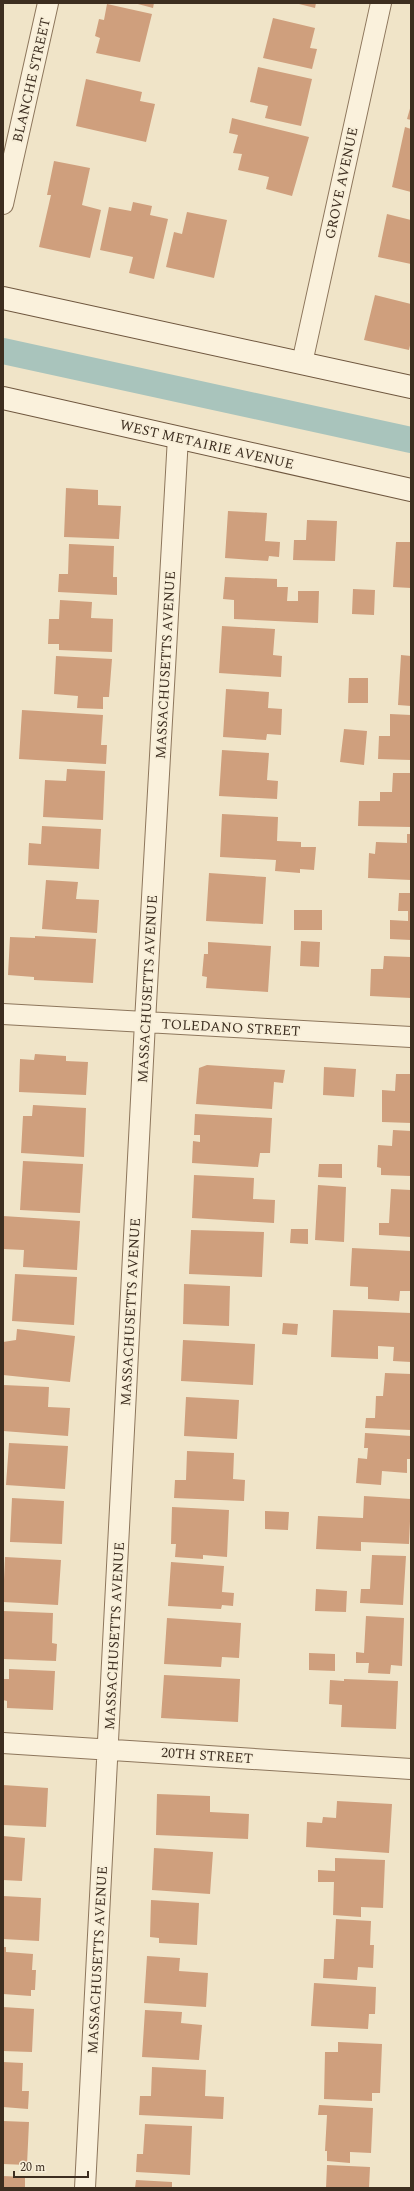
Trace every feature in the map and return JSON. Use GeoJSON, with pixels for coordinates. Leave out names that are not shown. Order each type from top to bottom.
{"type":"FeatureCollection","features":[{"type":"Feature","properties":{"kind":"main road"},"geometry":{"type":"LineString","coordinates":[[3,298],[411,387]]}},
{"type":"Feature","properties":{"kind":"main road","name":"WEST METAIRIE AVENUE"},"geometry":{"type":"LineString","coordinates":[[3,398],[411,490]]}},
{"type":"Feature","properties":{"kind":"street","name":"BLANCHE STREET"},"geometry":{"type":"LineString","coordinates":[[3,204],[48,3]]}},
{"type":"Feature","properties":{"kind":"street","name":"GROVE AVENUE"},"geometry":{"type":"LineString","coordinates":[[302,363],[381,3]]}},
{"type":"Feature","properties":{"kind":"street","name":"MASSACHUSETTS AVENUE"},"geometry":{"type":"LineString","coordinates":[[85,2188],[109,1748],[145,1022],[178,437]]}},
{"type":"Feature","properties":{"kind":"street","name":"TOLEDANO STREET"},"geometry":{"type":"LineString","coordinates":[[3,1014],[411,1037]]}},
{"type":"Feature","properties":{"kind":"street","name":"20TH STREET"},"geometry":{"type":"LineString","coordinates":[[3,1743],[109,1748],[411,1769]]}},
{"type":"Feature","properties":{"kind":"building"},"geometry":{"type":"Polygon","coordinates":[[[134,3],[154,3],[153,8],[134,3]]]}},
{"type":"Feature","properties":{"kind":"building"},"geometry":{"type":"Polygon","coordinates":[[[295,3],[316,3],[315,8],[295,3]]]}},
{"type":"Feature","properties":{"kind":"building"},"geometry":{"type":"Polygon","coordinates":[[[107,4],[152,14],[140,62],[96,53],[100,38],[95,36],[99,19],[104,20],[107,4]]]}},
{"type":"Feature","properties":{"kind":"building"},"geometry":{"type":"Polygon","coordinates":[[[273,18],[315,28],[310,48],[317,49],[312,69],[263,58],[273,18]]]}},
{"type":"Feature","properties":{"kind":"building"},"geometry":{"type":"Polygon","coordinates":[[[258,67],[312,79],[301,126],[265,118],[268,106],[250,102],[258,67]]]}},
{"type":"Feature","properties":{"kind":"building"},"geometry":{"type":"Polygon","coordinates":[[[86,79],[142,92],[140,101],[155,104],[146,142],[76,126],[86,79]]]}},
{"type":"Feature","properties":{"kind":"building"},"geometry":{"type":"Polygon","coordinates":[[[411,105],[411,120],[407,119],[411,105]]]}},
{"type":"Feature","properties":{"kind":"building"},"geometry":{"type":"Polygon","coordinates":[[[232,118],[309,137],[292,196],[266,189],[269,177],[238,170],[242,154],[233,153],[238,135],[229,133],[232,118]]]}},
{"type":"Feature","properties":{"kind":"building"},"geometry":{"type":"Polygon","coordinates":[[[405,127],[411,129],[411,192],[392,187],[405,127]]]}},
{"type":"Feature","properties":{"kind":"building"},"geometry":{"type":"Polygon","coordinates":[[[54,161],[90,168],[82,205],[101,210],[90,258],[39,247],[51,195],[47,195],[54,161]]]}},
{"type":"Feature","properties":{"kind":"building"},"geometry":{"type":"Polygon","coordinates":[[[133,202],[152,206],[150,215],[168,219],[154,279],[129,273],[133,257],[100,250],[109,207],[131,211],[133,202]]]}},
{"type":"Feature","properties":{"kind":"building"},"geometry":{"type":"Polygon","coordinates":[[[187,212],[227,220],[214,278],[166,267],[174,232],[182,234],[187,212]]]}},
{"type":"Feature","properties":{"kind":"building"},"geometry":{"type":"Polygon","coordinates":[[[387,214],[411,220],[411,264],[378,257],[387,214]]]}},
{"type":"Feature","properties":{"kind":"building"},"geometry":{"type":"Polygon","coordinates":[[[375,295],[411,304],[411,341],[409,350],[364,340],[375,295]]]}},
{"type":"Feature","properties":{"kind":"building"},"geometry":{"type":"Polygon","coordinates":[[[66,488],[98,490],[98,505],[121,506],[119,539],[64,537],[66,488]]]}},
{"type":"Feature","properties":{"kind":"building"},"geometry":{"type":"Polygon","coordinates":[[[228,511],[267,513],[265,541],[280,542],[279,557],[269,556],[268,561],[225,558],[228,511]]]}},
{"type":"Feature","properties":{"kind":"building"},"geometry":{"type":"Polygon","coordinates":[[[307,520],[337,521],[335,561],[293,560],[294,540],[306,540],[307,520]]]}},
{"type":"Feature","properties":{"kind":"building"},"geometry":{"type":"Polygon","coordinates":[[[396,542],[411,542],[411,588],[393,587],[396,542]]]}},
{"type":"Feature","properties":{"kind":"building"},"geometry":{"type":"Polygon","coordinates":[[[69,544],[114,546],[113,577],[117,577],[117,595],[58,592],[59,574],[68,574],[69,544]]]}},
{"type":"Feature","properties":{"kind":"building"},"geometry":{"type":"Polygon","coordinates":[[[225,577],[277,579],[277,587],[288,587],[287,601],[298,601],[298,591],[319,591],[318,623],[234,619],[234,600],[223,599],[225,577]]]}},
{"type":"Feature","properties":{"kind":"building"},"geometry":{"type":"Polygon","coordinates":[[[353,589],[375,590],[374,615],[352,614],[353,589]]]}},
{"type":"Feature","properties":{"kind":"building"},"geometry":{"type":"Polygon","coordinates":[[[60,600],[92,602],[91,618],[113,619],[112,652],[59,650],[59,644],[48,644],[49,619],[59,619],[60,600]]]}},
{"type":"Feature","properties":{"kind":"building"},"geometry":{"type":"Polygon","coordinates":[[[222,626],[275,629],[273,655],[282,656],[281,677],[219,673],[222,626]]]}},
{"type":"Feature","properties":{"kind":"building"},"geometry":{"type":"Polygon","coordinates":[[[401,655],[411,656],[411,706],[398,705],[401,655]]]}},
{"type":"Feature","properties":{"kind":"building"},"geometry":{"type":"Polygon","coordinates":[[[56,656],[112,659],[109,697],[103,697],[103,709],[77,708],[78,696],[54,694],[56,656]]]}},
{"type":"Feature","properties":{"kind":"building"},"geometry":{"type":"Polygon","coordinates":[[[349,678],[368,678],[368,703],[348,703],[349,678]]]}},
{"type":"Feature","properties":{"kind":"building"},"geometry":{"type":"Polygon","coordinates":[[[226,689],[269,692],[268,708],[282,709],[281,735],[267,734],[266,740],[223,737],[226,689]]]}},
{"type":"Feature","properties":{"kind":"building"},"geometry":{"type":"Polygon","coordinates":[[[22,710],[103,715],[101,745],[107,745],[106,764],[19,759],[22,710]]]}},
{"type":"Feature","properties":{"kind":"building"},"geometry":{"type":"Polygon","coordinates":[[[390,714],[411,715],[411,760],[378,759],[379,736],[390,736],[390,714]]]}},
{"type":"Feature","properties":{"kind":"building"},"geometry":{"type":"Polygon","coordinates":[[[344,729],[367,731],[364,765],[340,762],[344,729]]]}},
{"type":"Feature","properties":{"kind":"building"},"geometry":{"type":"Polygon","coordinates":[[[222,750],[269,753],[267,780],[278,781],[277,799],[219,796],[222,750]]]}},
{"type":"Feature","properties":{"kind":"building"},"geometry":{"type":"Polygon","coordinates":[[[67,769],[105,771],[103,820],[43,817],[45,780],[66,781],[67,769]]]}},
{"type":"Feature","properties":{"kind":"building"},"geometry":{"type":"Polygon","coordinates":[[[393,773],[411,773],[411,827],[358,826],[359,801],[380,801],[380,792],[392,792],[393,773]]]}},
{"type":"Feature","properties":{"kind":"building"},"geometry":{"type":"Polygon","coordinates":[[[222,814],[278,817],[277,841],[301,842],[301,847],[316,847],[314,870],[300,869],[300,873],[275,871],[276,860],[220,857],[222,814]]]}},
{"type":"Feature","properties":{"kind":"building"},"geometry":{"type":"Polygon","coordinates":[[[42,826],[101,829],[99,869],[28,865],[29,843],[41,844],[42,826]]]}},
{"type":"Feature","properties":{"kind":"building"},"geometry":{"type":"Polygon","coordinates":[[[407,834],[411,834],[411,880],[368,878],[369,853],[375,854],[376,842],[407,843],[407,834]]]}},
{"type":"Feature","properties":{"kind":"building"},"geometry":{"type":"Polygon","coordinates":[[[209,873],[266,877],[263,924],[206,921],[209,873]]]}},
{"type":"Feature","properties":{"kind":"building"},"geometry":{"type":"Polygon","coordinates":[[[46,880],[78,882],[76,899],[99,900],[97,933],[42,929],[46,880]]]}},
{"type":"Feature","properties":{"kind":"building"},"geometry":{"type":"Polygon","coordinates":[[[399,893],[411,893],[411,940],[390,939],[390,920],[408,921],[408,911],[398,911],[399,893]]]}},
{"type":"Feature","properties":{"kind":"building"},"geometry":{"type":"Polygon","coordinates":[[[294,910],[322,910],[322,930],[294,930],[294,910]]]}},
{"type":"Feature","properties":{"kind":"building"},"geometry":{"type":"Polygon","coordinates":[[[35,936],[96,939],[93,983],[34,980],[34,977],[8,975],[10,937],[35,938],[35,936]]]}},
{"type":"Feature","properties":{"kind":"building"},"geometry":{"type":"Polygon","coordinates":[[[301,941],[320,942],[319,967],[300,966],[301,941]]]}},
{"type":"Feature","properties":{"kind":"building"},"geometry":{"type":"Polygon","coordinates":[[[208,942],[271,946],[268,992],[206,988],[207,977],[202,976],[204,954],[208,954],[208,942]]]}},
{"type":"Feature","properties":{"kind":"building"},"geometry":{"type":"Polygon","coordinates":[[[384,956],[411,957],[411,998],[370,996],[371,969],[383,969],[384,956]]]}},
{"type":"Feature","properties":{"kind":"building"},"geometry":{"type":"Polygon","coordinates":[[[35,1054],[66,1056],[66,1061],[88,1062],[86,1095],[19,1092],[20,1059],[34,1060],[35,1054]]]}},
{"type":"Feature","properties":{"kind":"building"},"geometry":{"type":"Polygon","coordinates":[[[207,1065],[285,1070],[283,1083],[274,1082],[272,1109],[196,1104],[199,1068],[207,1065]]]}},
{"type":"Feature","properties":{"kind":"building"},"geometry":{"type":"Polygon","coordinates":[[[324,1067],[356,1069],[354,1097],[323,1095],[324,1067]]]}},
{"type":"Feature","properties":{"kind":"building"},"geometry":{"type":"Polygon","coordinates":[[[396,1074],[411,1074],[411,1123],[382,1122],[382,1090],[395,1091],[396,1074]]]}},
{"type":"Feature","properties":{"kind":"building"},"geometry":{"type":"Polygon","coordinates":[[[33,1105],[86,1108],[84,1157],[21,1153],[23,1116],[32,1116],[33,1105]]]}},
{"type":"Feature","properties":{"kind":"building"},"geometry":{"type":"Polygon","coordinates":[[[195,1114],[272,1118],[270,1153],[260,1153],[258,1167],[192,1163],[193,1141],[200,1142],[200,1135],[194,1135],[195,1114]]]}},
{"type":"Feature","properties":{"kind":"building"},"geometry":{"type":"Polygon","coordinates":[[[393,1130],[411,1131],[411,1176],[381,1175],[381,1168],[377,1167],[378,1145],[392,1146],[393,1130]]]}},
{"type":"Feature","properties":{"kind":"building"},"geometry":{"type":"Polygon","coordinates":[[[23,1161],[83,1164],[80,1213],[20,1210],[23,1161]]]}},
{"type":"Feature","properties":{"kind":"building"},"geometry":{"type":"Polygon","coordinates":[[[319,1164],[342,1164],[342,1178],[318,1177],[319,1164]]]}},
{"type":"Feature","properties":{"kind":"building"},"geometry":{"type":"Polygon","coordinates":[[[194,1175],[254,1178],[253,1199],[275,1200],[274,1223],[192,1218],[194,1175]]]}},
{"type":"Feature","properties":{"kind":"building"},"geometry":{"type":"Polygon","coordinates":[[[318,1185],[346,1187],[344,1242],[315,1240],[318,1185]]]}},
{"type":"Feature","properties":{"kind":"building"},"geometry":{"type":"Polygon","coordinates":[[[391,1189],[411,1190],[411,1237],[379,1235],[379,1223],[389,1223],[391,1189]]]}},
{"type":"Feature","properties":{"kind":"building"},"geometry":{"type":"Polygon","coordinates":[[[3,1216],[80,1221],[77,1270],[23,1267],[24,1250],[3,1249],[3,1216]]]}},
{"type":"Feature","properties":{"kind":"building"},"geometry":{"type":"Polygon","coordinates":[[[291,1229],[308,1229],[308,1244],[290,1243],[291,1229]]]}},
{"type":"Feature","properties":{"kind":"building"},"geometry":{"type":"Polygon","coordinates":[[[191,1230],[264,1232],[262,1277],[189,1274],[191,1230]]]}},
{"type":"Feature","properties":{"kind":"building"},"geometry":{"type":"Polygon","coordinates":[[[352,1248],[411,1251],[411,1291],[400,1291],[399,1301],[368,1299],[368,1287],[350,1286],[352,1248]]]}},
{"type":"Feature","properties":{"kind":"building"},"geometry":{"type":"Polygon","coordinates":[[[15,1274],[77,1277],[74,1325],[12,1321],[15,1274]]]}},
{"type":"Feature","properties":{"kind":"building"},"geometry":{"type":"Polygon","coordinates":[[[184,1284],[230,1286],[229,1326],[183,1324],[184,1284]]]}},
{"type":"Feature","properties":{"kind":"building"},"geometry":{"type":"Polygon","coordinates":[[[333,1310],[411,1313],[411,1362],[393,1361],[394,1347],[378,1346],[378,1359],[331,1357],[333,1310]]]}},
{"type":"Feature","properties":{"kind":"building"},"geometry":{"type":"Polygon","coordinates":[[[283,1323],[298,1324],[297,1335],[282,1334],[283,1323]]]}},
{"type":"Feature","properties":{"kind":"building"},"geometry":{"type":"Polygon","coordinates":[[[17,1329],[75,1336],[70,1382],[3,1375],[3,1342],[16,1340],[17,1329]]]}},
{"type":"Feature","properties":{"kind":"building"},"geometry":{"type":"Polygon","coordinates":[[[183,1340],[255,1344],[253,1385],[181,1381],[183,1340]]]}},
{"type":"Feature","properties":{"kind":"building"},"geometry":{"type":"Polygon","coordinates":[[[385,1373],[411,1374],[411,1430],[365,1428],[366,1418],[375,1418],[376,1396],[383,1396],[385,1373]]]}},
{"type":"Feature","properties":{"kind":"building"},"geometry":{"type":"Polygon","coordinates":[[[3,1385],[49,1387],[48,1407],[70,1408],[68,1436],[3,1431],[3,1385]]]}},
{"type":"Feature","properties":{"kind":"building"},"geometry":{"type":"Polygon","coordinates":[[[186,1397],[239,1400],[237,1439],[184,1436],[186,1397]]]}},
{"type":"Feature","properties":{"kind":"building"},"geometry":{"type":"Polygon","coordinates":[[[365,1433],[411,1436],[411,1459],[407,1459],[407,1473],[382,1471],[381,1485],[356,1483],[358,1458],[367,1459],[368,1448],[364,1448],[365,1433]]]}},
{"type":"Feature","properties":{"kind":"building"},"geometry":{"type":"Polygon","coordinates":[[[9,1443],[68,1446],[65,1489],[6,1485],[9,1443]]]}},
{"type":"Feature","properties":{"kind":"building"},"geometry":{"type":"Polygon","coordinates":[[[187,1451],[234,1453],[233,1479],[245,1480],[244,1501],[174,1498],[175,1480],[186,1480],[187,1451]]]}},
{"type":"Feature","properties":{"kind":"building"},"geometry":{"type":"Polygon","coordinates":[[[364,1496],[411,1499],[409,1544],[361,1542],[361,1551],[316,1549],[318,1516],[363,1518],[364,1496]]]}},
{"type":"Feature","properties":{"kind":"building"},"geometry":{"type":"Polygon","coordinates":[[[12,1498],[64,1501],[62,1544],[10,1542],[12,1498]]]}},
{"type":"Feature","properties":{"kind":"building"},"geometry":{"type":"Polygon","coordinates":[[[172,1507],[229,1510],[227,1557],[203,1555],[203,1559],[175,1557],[176,1544],[171,1544],[172,1507]]]}},
{"type":"Feature","properties":{"kind":"building"},"geometry":{"type":"Polygon","coordinates":[[[265,1511],[289,1512],[288,1530],[265,1529],[265,1511]]]}},
{"type":"Feature","properties":{"kind":"building"},"geometry":{"type":"Polygon","coordinates":[[[372,1555],[406,1556],[403,1605],[360,1603],[361,1589],[370,1589],[372,1555]]]}},
{"type":"Feature","properties":{"kind":"building"},"geometry":{"type":"Polygon","coordinates":[[[5,1557],[61,1560],[58,1605],[3,1602],[5,1557]]]}},
{"type":"Feature","properties":{"kind":"building"},"geometry":{"type":"Polygon","coordinates":[[[171,1562],[224,1566],[222,1592],[234,1593],[233,1606],[222,1605],[221,1609],[168,1606],[171,1562]]]}},
{"type":"Feature","properties":{"kind":"building"},"geometry":{"type":"Polygon","coordinates":[[[316,1589],[347,1591],[346,1612],[315,1611],[316,1589]]]}},
{"type":"Feature","properties":{"kind":"building"},"geometry":{"type":"Polygon","coordinates":[[[3,1611],[53,1613],[52,1643],[57,1644],[56,1661],[3,1659],[3,1611]]]}},
{"type":"Feature","properties":{"kind":"building"},"geometry":{"type":"Polygon","coordinates":[[[366,1616],[404,1618],[402,1666],[391,1665],[390,1674],[368,1673],[369,1663],[356,1663],[356,1652],[364,1653],[366,1616]]]}},
{"type":"Feature","properties":{"kind":"building"},"geometry":{"type":"Polygon","coordinates":[[[167,1618],[241,1623],[239,1658],[222,1657],[221,1667],[164,1664],[167,1618]]]}},
{"type":"Feature","properties":{"kind":"building"},"geometry":{"type":"Polygon","coordinates":[[[309,1653],[335,1654],[335,1671],[309,1670],[309,1653]]]}},
{"type":"Feature","properties":{"kind":"building"},"geometry":{"type":"Polygon","coordinates":[[[9,1669],[55,1671],[53,1710],[7,1708],[7,1701],[3,1700],[3,1679],[9,1679],[9,1669]]]}},
{"type":"Feature","properties":{"kind":"building"},"geometry":{"type":"Polygon","coordinates":[[[164,1675],[240,1679],[238,1722],[161,1718],[164,1675]]]}},
{"type":"Feature","properties":{"kind":"building"},"geometry":{"type":"Polygon","coordinates":[[[344,1679],[398,1681],[396,1729],[341,1727],[342,1705],[329,1704],[330,1680],[344,1681],[344,1679]]]}},
{"type":"Feature","properties":{"kind":"building"},"geometry":{"type":"Polygon","coordinates":[[[3,1785],[48,1788],[46,1827],[3,1825],[3,1785]]]}},
{"type":"Feature","properties":{"kind":"building"},"geometry":{"type":"Polygon","coordinates":[[[157,1794],[210,1796],[210,1812],[249,1814],[248,1839],[156,1835],[157,1794]]]}},
{"type":"Feature","properties":{"kind":"building"},"geometry":{"type":"Polygon","coordinates":[[[337,1801],[392,1804],[389,1853],[306,1847],[307,1822],[322,1823],[323,1817],[336,1818],[337,1801]]]}},
{"type":"Feature","properties":{"kind":"building"},"geometry":{"type":"Polygon","coordinates":[[[3,1836],[25,1838],[22,1881],[3,1880],[3,1836]]]}},
{"type":"Feature","properties":{"kind":"building"},"geometry":{"type":"Polygon","coordinates":[[[154,1848],[213,1852],[210,1894],[152,1890],[154,1848]]]}},
{"type":"Feature","properties":{"kind":"building"},"geometry":{"type":"Polygon","coordinates":[[[335,1858],[385,1860],[383,1908],[361,1907],[361,1917],[333,1915],[334,1882],[318,1882],[318,1870],[335,1871],[335,1858]]]}},
{"type":"Feature","properties":{"kind":"building"},"geometry":{"type":"Polygon","coordinates":[[[3,1896],[41,1898],[39,1941],[3,1939],[3,1896]]]}},
{"type":"Feature","properties":{"kind":"building"},"geometry":{"type":"Polygon","coordinates":[[[151,1900],[199,1903],[197,1945],[159,1943],[159,1938],[150,1937],[151,1900]]]}},
{"type":"Feature","properties":{"kind":"building"},"geometry":{"type":"Polygon","coordinates":[[[336,1919],[371,1921],[370,1945],[374,1945],[373,1968],[358,1967],[357,1980],[323,1978],[324,1959],[334,1959],[336,1919]]]}},
{"type":"Feature","properties":{"kind":"building"},"geometry":{"type":"Polygon","coordinates":[[[3,1947],[6,1947],[6,1952],[33,1954],[32,1970],[36,1970],[35,1990],[31,1990],[31,1996],[3,1994],[3,1947]]]}},
{"type":"Feature","properties":{"kind":"building"},"geometry":{"type":"Polygon","coordinates":[[[147,1956],[180,1958],[179,1971],[208,1973],[206,2007],[144,2003],[147,1956]]]}},
{"type":"Feature","properties":{"kind":"building"},"geometry":{"type":"Polygon","coordinates":[[[314,1983],[376,1987],[375,2014],[369,2014],[368,2029],[311,2026],[314,1983]]]}},
{"type":"Feature","properties":{"kind":"building"},"geometry":{"type":"Polygon","coordinates":[[[3,2007],[34,2009],[32,2052],[3,2051],[3,2007]]]}},
{"type":"Feature","properties":{"kind":"building"},"geometry":{"type":"Polygon","coordinates":[[[145,2010],[182,2012],[181,2023],[202,2025],[199,2060],[142,2057],[145,2010]]]}},
{"type":"Feature","properties":{"kind":"building"},"geometry":{"type":"Polygon","coordinates":[[[338,2042],[382,2044],[380,2093],[372,2093],[372,2101],[324,2099],[325,2052],[338,2052],[338,2042]]]}},
{"type":"Feature","properties":{"kind":"building"},"geometry":{"type":"Polygon","coordinates":[[[3,2062],[23,2063],[22,2091],[29,2091],[28,2109],[3,2107],[3,2062]]]}},
{"type":"Feature","properties":{"kind":"building"},"geometry":{"type":"Polygon","coordinates":[[[152,2067],[206,2070],[205,2096],[224,2097],[223,2119],[139,2115],[140,2096],[151,2096],[152,2067]]]}},
{"type":"Feature","properties":{"kind":"building"},"geometry":{"type":"Polygon","coordinates":[[[319,2105],[373,2108],[371,2153],[350,2152],[350,2163],[327,2161],[327,2151],[325,2151],[327,2115],[318,2115],[319,2105]]]}},
{"type":"Feature","properties":{"kind":"building"},"geometry":{"type":"Polygon","coordinates":[[[3,2121],[29,2122],[27,2165],[3,2164],[3,2121]]]}},
{"type":"Feature","properties":{"kind":"building"},"geometry":{"type":"Polygon","coordinates":[[[145,2124],[192,2126],[190,2175],[136,2172],[137,2154],[143,2154],[145,2124]]]}},
{"type":"Feature","properties":{"kind":"building"},"geometry":{"type":"Polygon","coordinates":[[[327,2165],[370,2167],[369,2188],[326,2188],[327,2165]]]}},
{"type":"Feature","properties":{"kind":"building"},"geometry":{"type":"Polygon","coordinates":[[[3,2176],[25,2177],[25,2188],[3,2188],[3,2176]]]}},
{"type":"Feature","properties":{"kind":"building"},"geometry":{"type":"Polygon","coordinates":[[[136,2180],[172,2182],[172,2188],[135,2188],[136,2180]]]}},
{"type":"Feature","properties":{"kind":"waterway"},"geometry":{"type":"LineString","coordinates":[[3,351],[411,440]]}}]}
